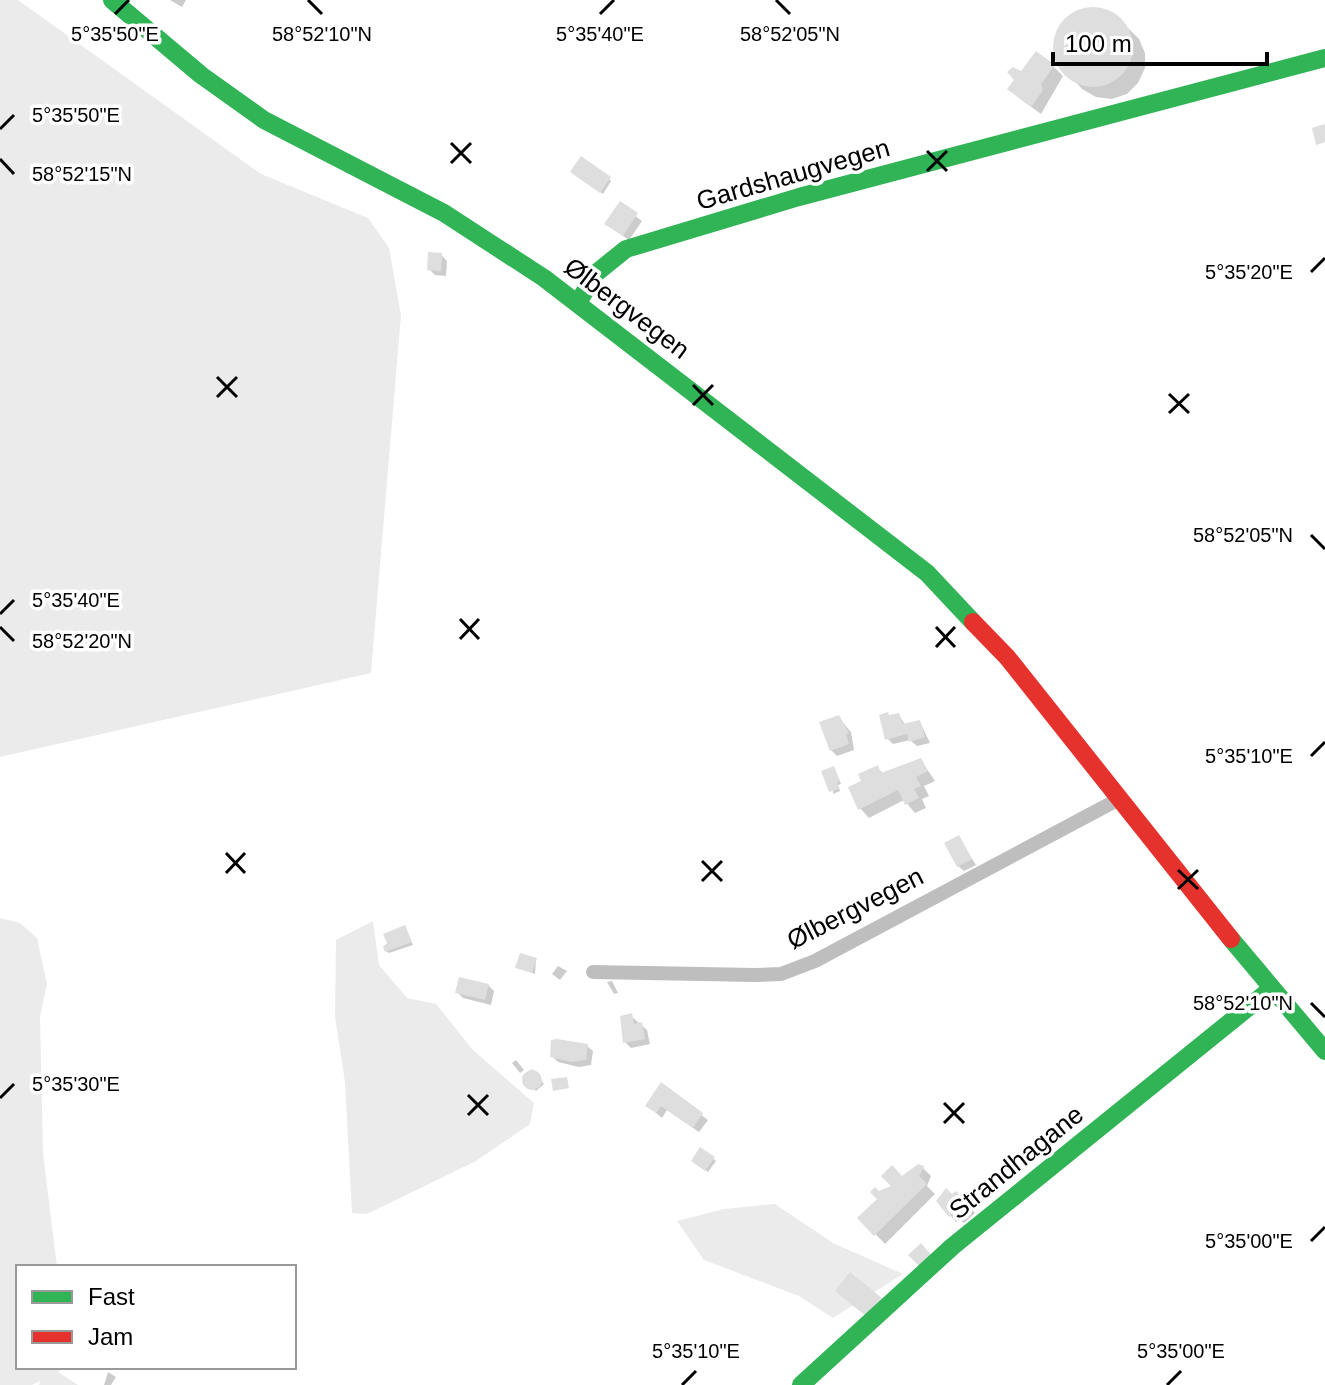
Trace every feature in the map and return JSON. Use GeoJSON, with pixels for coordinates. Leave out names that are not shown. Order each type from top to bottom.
{"type":"FeatureCollection","features":[{"type":"Feature","properties":{"kind":"main road","name":"Ølbergvegen"},"geometry":{"type":"LineString","coordinates":[[112,0],[201,75],[264,120],[444,213],[578,303],[927,573],[1007,657],[1271,989],[1325,1051]]}},
{"type":"Feature","properties":{"kind":"main road","name":"Gardshaugvegen"},"geometry":{"type":"LineString","coordinates":[[578,303],[595,274],[626,249],[799,197],[1325,58]]}},
{"type":"Feature","properties":{"kind":"main road","name":"Strandhagane"},"geometry":{"type":"LineString","coordinates":[[801,1385],[953,1246],[1271,989]]}},
{"type":"Feature","properties":{"kind":"street","name":"Ølbergvegen"},"geometry":{"type":"LineString","coordinates":[[593,972],[781,974],[815,961],[1119,799]]}},
{"type":"Feature","properties":{"kind":"shaded area"},"geometry":{"type":"Polygon","coordinates":[[[0,0],[18,0],[261,174],[368,218],[389,248],[401,315],[371,673],[0,757],[0,0]]]}},
{"type":"Feature","properties":{"kind":"shaded area"},"geometry":{"type":"Polygon","coordinates":[[[0,918],[20,923],[37,938],[47,984],[40,1017],[43,1153],[57,1265],[16,1265],[16,1369],[62,1369],[58,1372],[78,1385],[39,1385],[40,1381],[32,1385],[0,1385],[0,918]]]}},
{"type":"Feature","properties":{"kind":"shaded area"},"geometry":{"type":"Polygon","coordinates":[[[373,921],[379,965],[407,998],[436,1004],[473,1050],[534,1103],[530,1124],[476,1161],[367,1214],[352,1213],[345,1082],[335,1017],[336,940],[373,921]]]}},
{"type":"Feature","properties":{"kind":"shaded area"},"geometry":{"type":"Polygon","coordinates":[[[775,1204],[833,1243],[903,1274],[833,1318],[799,1296],[704,1260],[677,1221],[724,1209],[775,1204]]]}},
{"type":"Feature","properties":{"kind":"building"},"geometry":{"type":"Polygon","coordinates":[[[1093,7],[1108,10],[1121,19],[1130,32],[1133,47],[1130,62],[1121,75],[1108,84],[1093,87],[1078,84],[1065,75],[1056,62],[1053,47],[1056,32],[1065,19],[1078,10],[1093,7]]]}},
{"type":"Feature","properties":{"kind":"building"},"geometry":{"type":"Polygon","coordinates":[[[1036,51],[1055,65],[1041,84],[1043,90],[1031,107],[1007,89],[1014,80],[1007,72],[1013,67],[1021,71],[1036,51]]]}},
{"type":"Feature","properties":{"kind":"building"},"geometry":{"type":"Polygon","coordinates":[[[1325,124],[1325,142],[1316,145],[1312,128],[1325,124]]]}},
{"type":"Feature","properties":{"kind":"building"},"geometry":{"type":"Polygon","coordinates":[[[581,156],[611,177],[600,193],[570,172],[581,156]]]}},
{"type":"Feature","properties":{"kind":"building"},"geometry":{"type":"Polygon","coordinates":[[[620,201],[638,213],[623,236],[604,224],[620,201]]]}},
{"type":"Feature","properties":{"kind":"building"},"geometry":{"type":"Polygon","coordinates":[[[428,252],[442,253],[441,271],[427,270],[428,252]]]}},
{"type":"Feature","properties":{"kind":"building"},"geometry":{"type":"Polygon","coordinates":[[[888,712],[889,715],[899,713],[903,724],[920,720],[925,737],[909,742],[907,734],[885,740],[879,715],[888,712]]]}},
{"type":"Feature","properties":{"kind":"building"},"geometry":{"type":"Polygon","coordinates":[[[839,715],[849,733],[846,734],[849,744],[830,751],[819,722],[839,715]]]}},
{"type":"Feature","properties":{"kind":"building"},"geometry":{"type":"Polygon","coordinates":[[[921,758],[928,771],[916,777],[921,786],[914,789],[919,798],[905,805],[898,790],[858,810],[848,787],[861,781],[858,774],[878,765],[881,773],[921,758]]]}},
{"type":"Feature","properties":{"kind":"building"},"geometry":{"type":"Polygon","coordinates":[[[834,766],[840,781],[837,783],[839,789],[829,792],[821,771],[834,766]]]}},
{"type":"Feature","properties":{"kind":"building"},"geometry":{"type":"Polygon","coordinates":[[[959,835],[972,859],[957,867],[944,843],[959,835]]]}},
{"type":"Feature","properties":{"kind":"building"},"geometry":{"type":"Polygon","coordinates":[[[405,925],[412,942],[385,952],[383,947],[387,943],[383,934],[405,925]]]}},
{"type":"Feature","properties":{"kind":"building"},"geometry":{"type":"Polygon","coordinates":[[[520,953],[537,958],[532,973],[515,968],[520,953]]]}},
{"type":"Feature","properties":{"kind":"building"},"geometry":{"type":"Polygon","coordinates":[[[459,977],[489,984],[485,1000],[455,993],[459,977]]]}},
{"type":"Feature","properties":{"kind":"building"},"geometry":{"type":"Polygon","coordinates":[[[632,1013],[634,1024],[642,1022],[645,1039],[623,1043],[620,1016],[632,1013]]]}},
{"type":"Feature","properties":{"kind":"building"},"geometry":{"type":"Polygon","coordinates":[[[551,1040],[588,1044],[586,1060],[572,1062],[550,1057],[551,1040]]]}},
{"type":"Feature","properties":{"kind":"building"},"geometry":{"type":"Polygon","coordinates":[[[532,1070],[539,1073],[542,1080],[539,1087],[532,1090],[525,1087],[522,1080],[525,1073],[532,1070]]]}},
{"type":"Feature","properties":{"kind":"building"},"geometry":{"type":"Polygon","coordinates":[[[567,1077],[569,1088],[553,1091],[551,1079],[567,1077]]]}},
{"type":"Feature","properties":{"kind":"building"},"geometry":{"type":"Polygon","coordinates":[[[661,1082],[703,1113],[693,1128],[661,1106],[656,1113],[645,1106],[661,1082]]]}},
{"type":"Feature","properties":{"kind":"building"},"geometry":{"type":"Polygon","coordinates":[[[700,1147],[715,1157],[705,1171],[691,1161],[700,1147]]]}},
{"type":"Feature","properties":{"kind":"building"},"geometry":{"type":"Polygon","coordinates":[[[918,1164],[924,1166],[919,1176],[927,1184],[874,1236],[857,1218],[877,1199],[870,1192],[875,1187],[879,1191],[891,1186],[881,1176],[892,1165],[902,1176],[918,1164]]]}},
{"type":"Feature","properties":{"kind":"building"},"geometry":{"type":"Polygon","coordinates":[[[946,1188],[952,1194],[956,1191],[971,1206],[957,1219],[952,1214],[949,1217],[936,1201],[946,1188]]]}},
{"type":"Feature","properties":{"kind":"building"},"geometry":{"type":"Polygon","coordinates":[[[921,1243],[932,1256],[920,1267],[908,1255],[921,1243]]]}},
{"type":"Feature","properties":{"kind":"building"},"geometry":{"type":"Polygon","coordinates":[[[850,1272],[882,1298],[867,1317],[835,1291],[850,1272]]]}},
{"type":"Feature","properties":{"kind":"traffic: fast"},"geometry":{"type":"LineString","coordinates":[[112,0],[201,75],[264,120],[444,213],[544,278],[927,573],[973,622]]}},
{"type":"Feature","properties":{"kind":"traffic: fast"},"geometry":{"type":"LineString","coordinates":[[578,303],[595,274],[626,249],[799,197],[1325,58]]}},
{"type":"Feature","properties":{"kind":"traffic: fast"},"geometry":{"type":"LineString","coordinates":[[1231,939],[1325,1051]]}},
{"type":"Feature","properties":{"kind":"traffic: fast"},"geometry":{"type":"LineString","coordinates":[[801,1385],[953,1246],[1271,989]]}},
{"type":"Feature","properties":{"kind":"traffic: jam"},"geometry":{"type":"LineString","coordinates":[[973,622],[1007,657],[1231,939]]}}]}
